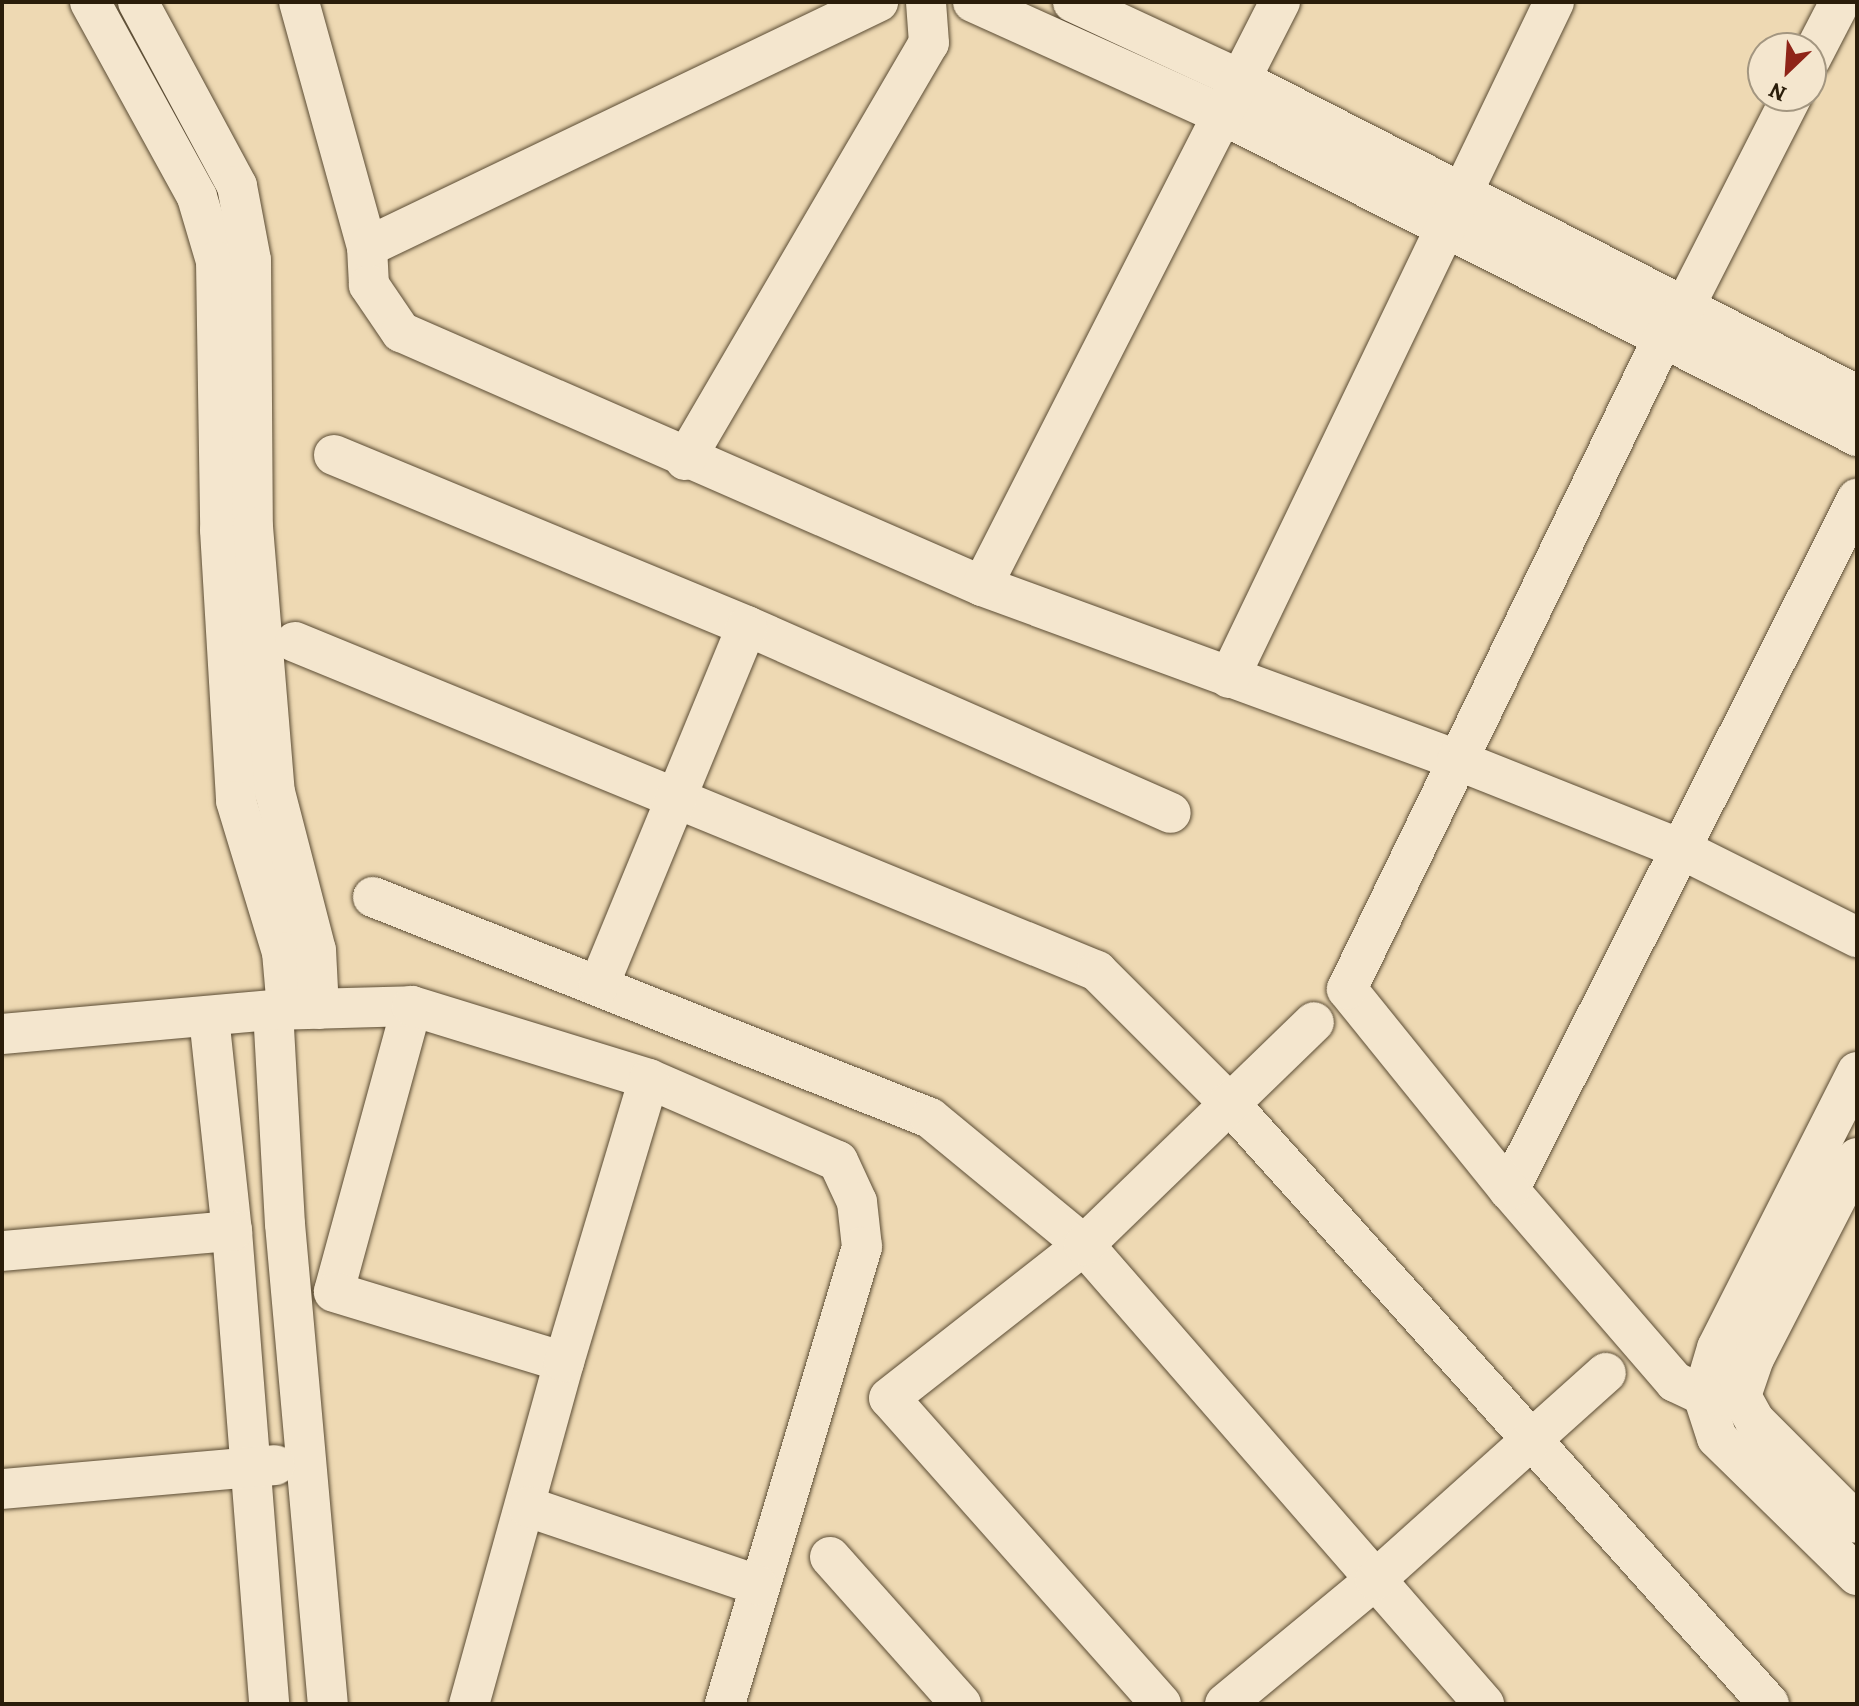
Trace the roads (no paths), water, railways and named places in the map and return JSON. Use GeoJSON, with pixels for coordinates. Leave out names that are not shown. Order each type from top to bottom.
{"type":"FeatureCollection","features":[{"type":"Feature","properties":{"kind":"street"},"geometry":{"type":"LineString","coordinates":[[90,2],[197,197],[216,261],[220,530],[236,801],[282,952],[293,1009],[307,1464],[328,1704]]}},
{"type":"Feature","properties":{"kind":"street"},"geometry":{"type":"LineString","coordinates":[[138,2],[237,186],[251,260],[253,527],[275,792],[316,950],[293,1009]]}},
{"type":"Feature","properties":{"kind":"street"},"geometry":{"type":"LineString","coordinates":[[299,2],[367,247],[369,285],[401,332],[685,460],[982,586],[1457,760],[1681,849],[1857,937]]}},
{"type":"Feature","properties":{"kind":"street"},"geometry":{"type":"LineString","coordinates":[[367,247],[878,2]]}},
{"type":"Feature","properties":{"kind":"street"},"geometry":{"type":"LineString","coordinates":[[685,460],[929,43],[926,2]]}},
{"type":"Feature","properties":{"kind":"street"},"geometry":{"type":"LineString","coordinates":[[973,2],[1223,115],[1685,306],[1857,395]]}},
{"type":"Feature","properties":{"kind":"street"},"geometry":{"type":"LineString","coordinates":[[1073,2],[1243,81],[1662,340],[1857,436]]}},
{"type":"Feature","properties":{"kind":"street"},"geometry":{"type":"LineString","coordinates":[[982,586],[1243,81],[1280,2]]}},
{"type":"Feature","properties":{"kind":"street"},"geometry":{"type":"LineString","coordinates":[[1229,678],[1554,2]]}},
{"type":"Feature","properties":{"kind":"street"},"geometry":{"type":"LineString","coordinates":[[1824,32],[1840,2]]}},
{"type":"Feature","properties":{"kind":"street"},"geometry":{"type":"LineString","coordinates":[[1784,112],[1685,306],[1662,340],[1347,989],[1509,1190],[1675,1382],[1722,1396],[1755,1421],[1857,1523]]}},
{"type":"Feature","properties":{"kind":"street"},"geometry":{"type":"LineString","coordinates":[[334,455],[747,626],[1171,813]]}},
{"type":"Feature","properties":{"kind":"street"},"geometry":{"type":"LineString","coordinates":[[1509,1190],[1857,499]]}},
{"type":"Feature","properties":{"kind":"street"},"geometry":{"type":"LineString","coordinates":[[599,985],[747,626]]}},
{"type":"Feature","properties":{"kind":"street"},"geometry":{"type":"LineString","coordinates":[[295,642],[677,796],[1097,971],[1228,1102],[1769,1704]]}},
{"type":"Feature","properties":{"kind":"street"},"geometry":{"type":"LineString","coordinates":[[373,897],[930,1118],[1084,1245],[1484,1704]]}},
{"type":"Feature","properties":{"kind":"street"},"geometry":{"type":"LineString","coordinates":[[412,1006],[334,1292],[564,1362]]}},
{"type":"Feature","properties":{"kind":"street"},"geometry":{"type":"LineString","coordinates":[[2,1034],[293,1009],[412,1006],[649,1079],[838,1161],[857,1202],[862,1247],[757,1585],[725,1704]]}},
{"type":"Feature","properties":{"kind":"street"},"geometry":{"type":"LineString","coordinates":[[209,1017],[232,1231],[269,1704]]}},
{"type":"Feature","properties":{"kind":"street"},"geometry":{"type":"LineString","coordinates":[[1161,1704],[889,1398],[1084,1245],[1228,1102],[1314,1022]]}},
{"type":"Feature","properties":{"kind":"street"},"geometry":{"type":"LineString","coordinates":[[1722,1396],[1717,1348],[1857,1072]]}},
{"type":"Feature","properties":{"kind":"street"},"geometry":{"type":"LineString","coordinates":[[469,1704],[528,1507],[564,1362],[649,1079]]}},
{"type":"Feature","properties":{"kind":"street"},"geometry":{"type":"LineString","coordinates":[[1857,1158],[1754,1358],[1722,1396],[1703,1408],[1717,1438],[1857,1575]]}},
{"type":"Feature","properties":{"kind":"street"},"geometry":{"type":"LineString","coordinates":[[2,1251],[232,1231]]}},
{"type":"Feature","properties":{"kind":"street"},"geometry":{"type":"LineString","coordinates":[[1225,1704],[1375,1580],[1534,1442],[1606,1373]]}},
{"type":"Feature","properties":{"kind":"street"},"geometry":{"type":"LineString","coordinates":[[2,1489],[250,1465],[307,1464]]}},
{"type":"Feature","properties":{"kind":"street"},"geometry":{"type":"LineString","coordinates":[[528,1507],[757,1585]]}},
{"type":"Feature","properties":{"kind":"street"},"geometry":{"type":"LineString","coordinates":[[830,1557],[961,1704]]}}]}
